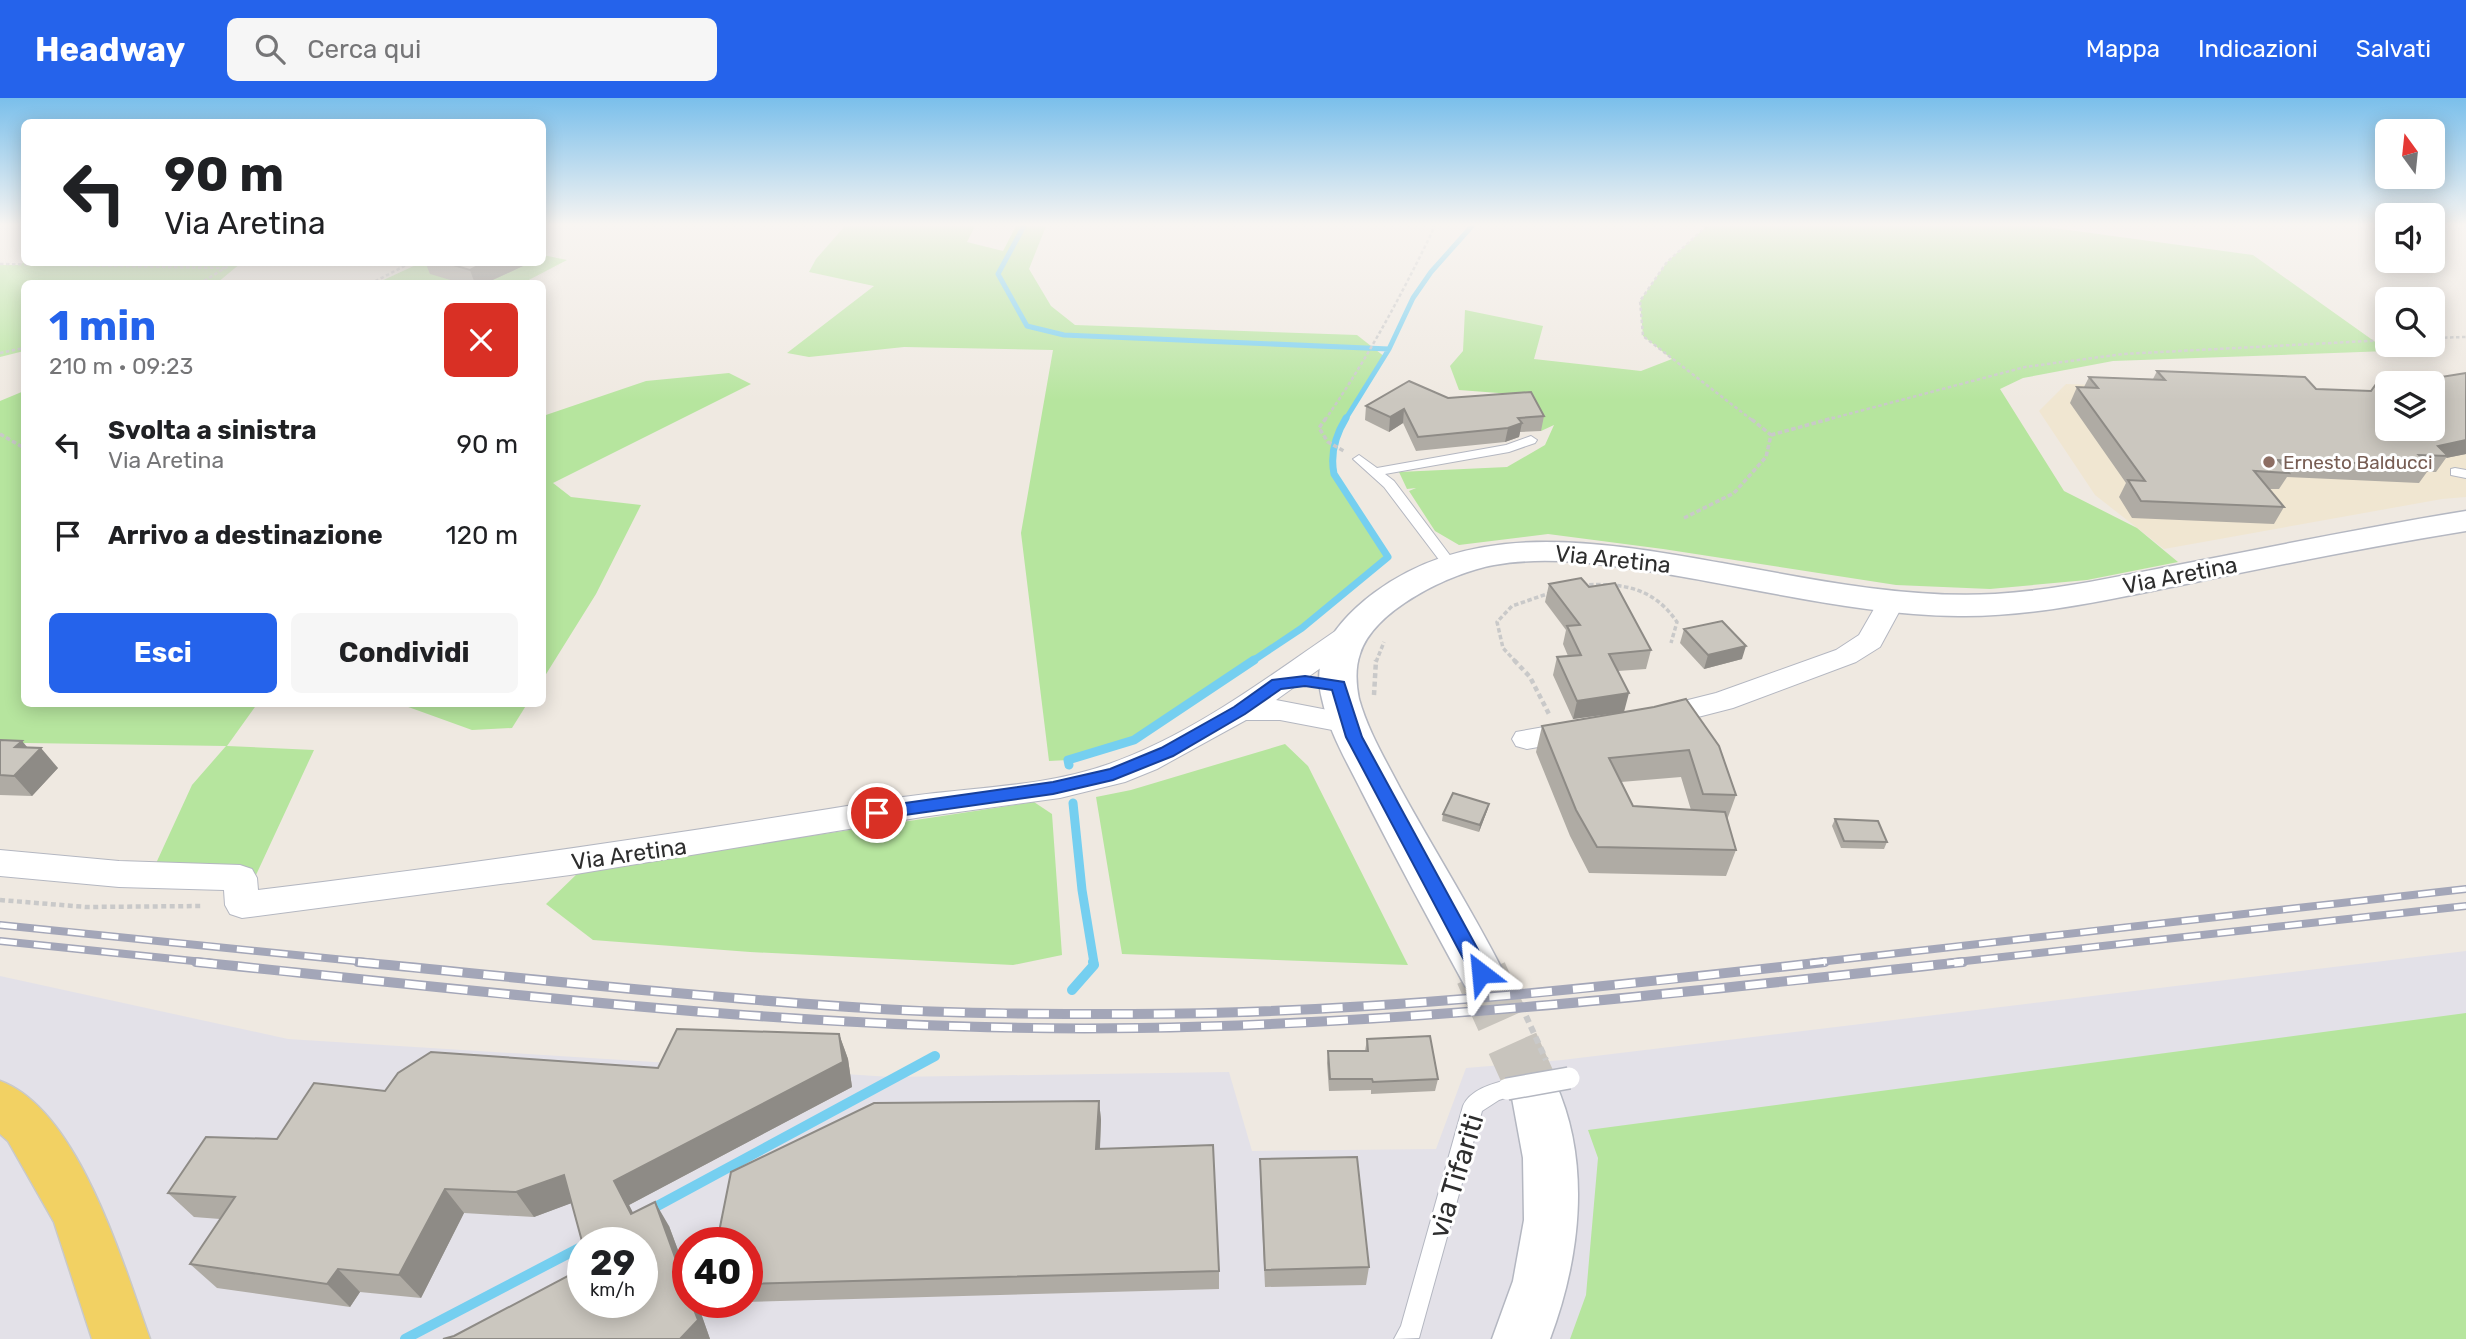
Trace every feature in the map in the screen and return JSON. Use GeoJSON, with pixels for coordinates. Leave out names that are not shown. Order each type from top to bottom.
{"type":"FeatureCollection","features":[{"type":"Feature","properties":{"kind":"main road"},"geometry":{"type":"LineString","coordinates":[[0,1103],[26,1125],[78,1212],[121,1339]]}},
{"type":"Feature","properties":{"kind":"street","name":"Via Aretina"},"geometry":{"type":"LineString","coordinates":[[1240,710],[1354,705],[1341,654],[1371,633],[1399,590],[1451,566],[1522,552],[1593,552],[1892,601],[1970,605],[2050,599],[2466,521]]}},
{"type":"Feature","properties":{"kind":"street"},"geometry":{"type":"LineString","coordinates":[[1527,739],[1621,724],[1723,701],[1846,656],[1870,641],[1892,601]]}},
{"type":"Feature","properties":{"kind":"street","name":"Via Aretina"},"geometry":{"type":"LineString","coordinates":[[242,905],[718,842],[931,804],[1053,788],[1113,774],[1167,752],[1240,710],[1277,684],[1371,633]]}},
{"type":"Feature","properties":{"kind":"street"},"geometry":{"type":"LineString","coordinates":[[1277,684],[1305,681],[1354,705],[1481,973]]}},
{"type":"Feature","properties":{"kind":"street"},"geometry":{"type":"LineString","coordinates":[[0,863],[119,874],[240,878],[242,905]]}},
{"type":"Feature","properties":{"kind":"street"},"geometry":{"type":"LineString","coordinates":[[1521,1339],[1536,1300],[1545,1260],[1551,1205],[1549,1151],[1538,1088]]}},
{"type":"Feature","properties":{"kind":"lane"},"geometry":{"type":"LineString","coordinates":[[1376,472],[1509,448],[1531,440]]}},
{"type":"Feature","properties":{"kind":"lane"},"geometry":{"type":"LineString","coordinates":[[1359,459],[1389,484],[1451,566]]}},
{"type":"Feature","properties":{"kind":"lane","name":"via Tifariti"},"geometry":{"type":"LineString","coordinates":[[1406,1339],[1411,1330],[1473,1106],[1493,1093],[1538,1088]]}},
{"type":"Feature","properties":{"kind":"path"},"geometry":{"type":"LineString","coordinates":[[1359,459],[1328,442],[1319,428],[1357,374],[1407,284]]}},
{"type":"Feature","properties":{"kind":"path"},"geometry":{"type":"LineString","coordinates":[[1652,284],[1640,301],[1643,336],[1771,435]]}},
{"type":"Feature","properties":{"kind":"path"},"geometry":{"type":"LineString","coordinates":[[2445,338],[2466,337]]}},
{"type":"Feature","properties":{"kind":"path"},"geometry":{"type":"LineString","coordinates":[[1771,435],[2025,367],[2123,354],[2375,341]]}},
{"type":"Feature","properties":{"kind":"path"},"geometry":{"type":"LineString","coordinates":[[0,352],[21,348]]}},
{"type":"Feature","properties":{"kind":"path"},"geometry":{"type":"LineString","coordinates":[[0,434],[21,446]]}},
{"type":"Feature","properties":{"kind":"path"},"geometry":{"type":"LineString","coordinates":[[1684,517],[1734,493],[1766,457],[1771,435]]}},
{"type":"Feature","properties":{"kind":"path"},"geometry":{"type":"LineString","coordinates":[[1572,587],[1584,584],[1614,585],[1637,590],[1661,601],[1677,622],[1671,643]]}},
{"type":"Feature","properties":{"kind":"path"},"geometry":{"type":"LineString","coordinates":[[1559,734],[1530,677],[1503,648],[1497,622],[1512,606],[1560,590]]}},
{"type":"Feature","properties":{"kind":"path"},"geometry":{"type":"LineString","coordinates":[[1354,705],[1377,661],[1371,633]]}},
{"type":"Feature","properties":{"kind":"path"},"geometry":{"type":"LineString","coordinates":[[0,900],[86,907],[242,905]]}},
{"type":"Feature","properties":{"kind":"shaded area","name":"Ernesto Balducci"},"geometry":{"type":"Polygon","coordinates":[[[2466,379],[2466,497],[2442,499],[2164,549],[2095,495],[2039,411],[2066,384],[2340,393],[2375,389],[2375,441],[2445,441],[2445,381],[2466,379]]]}},
{"type":"Feature","properties":{"kind":"shaded area"},"geometry":{"type":"Polygon","coordinates":[[[2466,951],[2466,1339],[0,1339],[0,976],[288,1039],[891,1077],[1229,1072],[1252,1151],[1436,1149],[1466,1068],[1562,1060],[2466,951]]]}},
{"type":"Feature","properties":{"kind":"green space"},"geometry":{"type":"Polygon","coordinates":[[[0,284],[21,284],[21,352],[0,357],[0,284]]]}},
{"type":"Feature","properties":{"kind":"green space"},"geometry":{"type":"Polygon","coordinates":[[[864,284],[1038,284],[1051,306],[1075,325],[1357,335],[1385,357],[1339,430],[1331,458],[1334,474],[1388,557],[1302,628],[1134,740],[1068,760],[1049,761],[1021,533],[1053,350],[904,347],[809,357],[787,353],[874,286],[864,284]]]}},
{"type":"Feature","properties":{"kind":"green space"},"geometry":{"type":"Polygon","coordinates":[[[1652,284],[2294,284],[2375,342],[2375,351],[2113,361],[2023,378],[2000,389],[2064,491],[2137,528],[2178,562],[2087,580],[1990,589],[1896,585],[1548,534],[1459,545],[1435,531],[1409,491],[1416,488],[1407,489],[1399,472],[1507,467],[1545,445],[1554,425],[1541,431],[1525,395],[1459,390],[1450,366],[1463,351],[1465,310],[1543,326],[1534,359],[1641,371],[1672,359],[1643,336],[1640,301],[1652,284]]]}},
{"type":"Feature","properties":{"kind":"green space"},"geometry":{"type":"Polygon","coordinates":[[[729,373],[751,384],[553,483],[571,497],[641,505],[596,594],[546,674],[546,415],[646,381],[729,373]]]}},
{"type":"Feature","properties":{"kind":"green space"},"geometry":{"type":"Polygon","coordinates":[[[21,392],[21,707],[255,707],[227,746],[314,750],[256,875],[152,872],[192,785],[226,746],[26,743],[0,746],[0,401],[21,392]]]}},
{"type":"Feature","properties":{"kind":"green space"},"geometry":{"type":"Polygon","coordinates":[[[408,707],[525,707],[512,728],[472,730],[408,707]]]}},
{"type":"Feature","properties":{"kind":"green space"},"geometry":{"type":"Polygon","coordinates":[[[1285,744],[1308,766],[1408,965],[1122,954],[1096,797],[1131,790],[1285,744]]]}},
{"type":"Feature","properties":{"kind":"green space"},"geometry":{"type":"Polygon","coordinates":[[[1034,802],[1052,814],[1062,955],[1013,965],[750,952],[593,940],[546,904],[580,871],[1034,802]]]}},
{"type":"Feature","properties":{"kind":"green space"},"geometry":{"type":"Polygon","coordinates":[[[2466,1013],[2466,1339],[1570,1339],[1586,1295],[1598,1158],[1588,1130],[2466,1013]]]}},
{"type":"Feature","properties":{"kind":"building"},"geometry":{"type":"Polygon","coordinates":[[[2157,371],[2305,377],[2316,389],[2371,391],[2375,386],[2375,441],[2445,441],[2445,376],[2466,373],[2466,440],[2438,446],[2448,456],[2419,455],[2431,466],[2278,460],[2289,473],[2254,471],[2284,507],[2141,501],[2128,480],[2145,481],[2077,387],[2098,388],[2089,377],[2165,380],[2157,371]]]}},
{"type":"Feature","properties":{"kind":"building"},"geometry":{"type":"Polygon","coordinates":[[[1409,381],[1448,398],[1531,392],[1544,416],[1518,418],[1522,423],[1508,428],[1418,437],[1404,409],[1390,417],[1366,406],[1409,381]]]}},
{"type":"Feature","properties":{"kind":"building"},"geometry":{"type":"Polygon","coordinates":[[[1581,578],[1589,587],[1615,583],[1651,650],[1609,654],[1629,693],[1577,701],[1557,657],[1581,655],[1567,626],[1580,625],[1549,584],[1581,578]]]}},
{"type":"Feature","properties":{"kind":"building"},"geometry":{"type":"Polygon","coordinates":[[[1722,621],[1746,646],[1708,655],[1684,629],[1722,621]]]}},
{"type":"Feature","properties":{"kind":"building"},"geometry":{"type":"Polygon","coordinates":[[[1686,699],[1719,746],[1736,795],[1703,794],[1689,750],[1609,758],[1633,806],[1725,812],[1736,850],[1597,847],[1576,810],[1542,726],[1686,699]]]}},
{"type":"Feature","properties":{"kind":"building"},"geometry":{"type":"Polygon","coordinates":[[[0,740],[22,741],[15,747],[41,748],[14,776],[0,775],[0,740]]]}},
{"type":"Feature","properties":{"kind":"building"},"geometry":{"type":"Polygon","coordinates":[[[1453,793],[1489,804],[1480,825],[1443,814],[1453,793]]]}},
{"type":"Feature","properties":{"kind":"building"},"geometry":{"type":"Polygon","coordinates":[[[1835,819],[1878,821],[1887,842],[1844,841],[1835,819]]]}},
{"type":"Feature","properties":{"kind":"building"},"geometry":{"type":"Polygon","coordinates":[[[677,1029],[839,1034],[843,1062],[614,1181],[631,1214],[655,1202],[672,1249],[672,1318],[698,1320],[680,1339],[443,1339],[454,1336],[567,1276],[567,1318],[658,1318],[658,1227],[578,1227],[564,1175],[516,1192],[445,1189],[399,1275],[338,1269],[327,1284],[190,1264],[235,1197],[168,1193],[206,1137],[277,1139],[314,1083],[385,1091],[398,1073],[431,1052],[658,1068],[677,1029]]]}},
{"type":"Feature","properties":{"kind":"building"},"geometry":{"type":"Polygon","coordinates":[[[1430,1036],[1438,1079],[1373,1082],[1372,1079],[1330,1079],[1328,1051],[1368,1051],[1367,1039],[1430,1036]]]}},
{"type":"Feature","properties":{"kind":"building"},"geometry":{"type":"Polygon","coordinates":[[[1099,1101],[1096,1149],[1213,1145],[1219,1271],[763,1284],[763,1227],[720,1227],[731,1172],[874,1103],[1099,1101]]]}},
{"type":"Feature","properties":{"kind":"building"},"geometry":{"type":"Polygon","coordinates":[[[1357,1157],[1369,1267],[1265,1270],[1260,1159],[1357,1157]]]}},
{"type":"Feature","properties":{"kind":"waterway"},"geometry":{"type":"LineString","coordinates":[[1004,284],[1027,326],[1064,335],[1389,349]]}},
{"type":"Feature","properties":{"kind":"waterway"},"geometry":{"type":"LineString","coordinates":[[1389,349],[1413,298],[1423,284]]}},
{"type":"Feature","properties":{"kind":"waterway"},"geometry":{"type":"LineString","coordinates":[[1345,420],[1389,349]]}},
{"type":"Feature","properties":{"kind":"waterway"},"geometry":{"type":"LineString","coordinates":[[1069,765],[1068,760],[1134,740],[1302,628],[1388,557],[1334,474],[1334,445],[1345,420]]}},
{"type":"Feature","properties":{"kind":"waterway"},"geometry":{"type":"LineString","coordinates":[[1073,803],[1082,890],[1094,963]]}},
{"type":"Feature","properties":{"kind":"waterway"},"geometry":{"type":"LineString","coordinates":[[1072,990],[1094,965],[1093,962]]}},
{"type":"Feature","properties":{"kind":"waterway"},"geometry":{"type":"LineString","coordinates":[[648,1211],[935,1056]]}},
{"type":"Feature","properties":{"kind":"waterway"},"geometry":{"type":"LineString","coordinates":[[405,1339],[567,1254]]}},
{"type":"Feature","properties":{"kind":"tunnel"},"geometry":{"type":"LineString","coordinates":[[1481,973],[1537,1098]]}},
{"type":"Feature","properties":{"kind":"railway"},"geometry":{"type":"LineString","coordinates":[[1810,963],[2466,889]]}},
{"type":"Feature","properties":{"kind":"railway"},"geometry":{"type":"LineString","coordinates":[[1947,963],[2466,906]]}},
{"type":"Feature","properties":{"kind":"railway"},"geometry":{"type":"LineString","coordinates":[[0,925],[375,963]]}},
{"type":"Feature","properties":{"kind":"railway"},"geometry":{"type":"LineString","coordinates":[[0,941],[213,963]]}},
{"type":"Feature","properties":{"kind":"railway"},"geometry":{"type":"LineString","coordinates":[[196,962],[666,1009],[784,1018],[1020,1028],[1242,1025],[1449,1013],[1654,995],[1963,962]]}},
{"type":"Feature","properties":{"kind":"railway"},"geometry":{"type":"LineString","coordinates":[[358,962],[815,1005],[975,1013],[1132,1014],[1306,1010],[1479,998],[1825,962]]}},
{"type":"Feature","properties":{"kind":"place","name":"Ernesto Balducci"},"geometry":{"type":"Point","coordinates":[2269,462]}},
{"type":"Feature","properties":{"kind":"route"},"geometry":{"type":"LineString","coordinates":[[877,813],[1053,788],[1113,774],[1167,752],[1240,710],[1277,684],[1305,681],[1338,685],[1354,737],[1481,973]]}}]}
